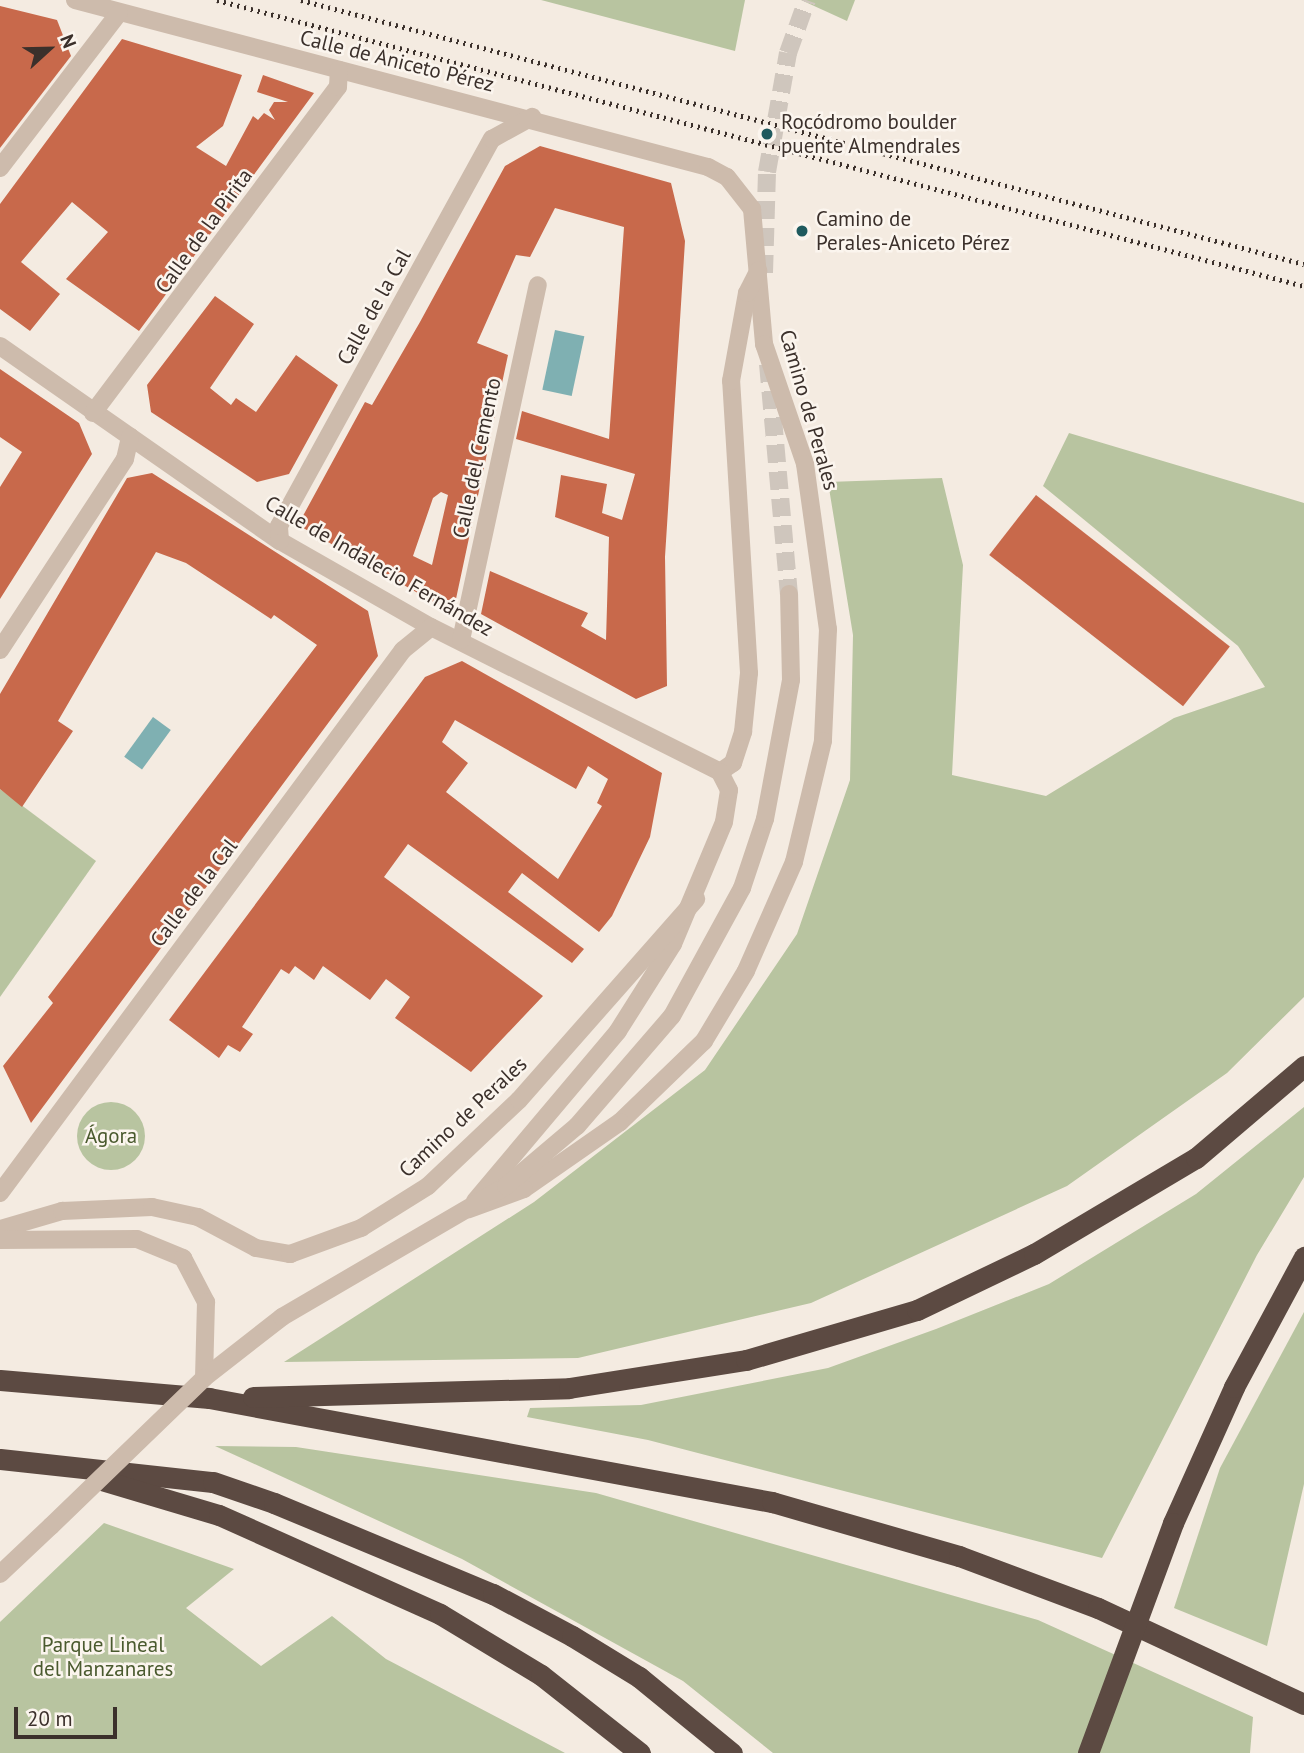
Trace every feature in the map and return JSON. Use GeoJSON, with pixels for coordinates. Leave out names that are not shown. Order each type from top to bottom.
{"type":"FeatureCollection","features":[{"type":"Feature","properties":{"kind":"highway"},"geometry":{"type":"LineString","coordinates":[[0,1380],[206,1388],[569,1388],[746,1360],[917,1310],[1034,1254],[1196,1158],[1304,1066]]}},
{"type":"Feature","properties":{"kind":"highway"},"geometry":{"type":"LineString","coordinates":[[1088,1753],[1173,1523],[1234,1387],[1304,1257]]}},
{"type":"Feature","properties":{"kind":"highway"},"geometry":{"type":"LineString","coordinates":[[206,1388],[772,1502],[959,1556],[1098,1608],[1304,1704]]}},
{"type":"Feature","properties":{"kind":"highway"},"geometry":{"type":"LineString","coordinates":[[0,1458],[213,1482],[427,1566],[572,1636],[639,1677],[732,1753]]}},
{"type":"Feature","properties":{"kind":"highway"},"geometry":{"type":"LineString","coordinates":[[43,1462],[219,1515],[440,1614],[541,1675],[640,1753]]}},
{"type":"Feature","properties":{"kind":"street","name":"Calle de Aniceto Pérez"},"geometry":{"type":"LineString","coordinates":[[75,0],[532,117],[708,167]]}},
{"type":"Feature","properties":{"kind":"street"},"geometry":{"type":"LineString","coordinates":[[0,168],[119,13]]}},
{"type":"Feature","properties":{"kind":"street","name":"Calle de la Pirita"},"geometry":{"type":"LineString","coordinates":[[93,413],[338,87],[340,70]]}},
{"type":"Feature","properties":{"kind":"street","name":"Calle de la Cal"},"geometry":{"type":"LineString","coordinates":[[280,541],[279,526],[492,139],[532,117]]}},
{"type":"Feature","properties":{"kind":"street","name":"Camino de Perales"},"geometry":{"type":"LineString","coordinates":[[469,1209],[524,1189],[620,1122],[704,1041],[746,971],[794,862],[823,741],[828,629],[805,464],[764,345],[752,209],[727,177],[708,167]]}},
{"type":"Feature","properties":{"kind":"street","name":"Camino de Perales"},"geometry":{"type":"LineString","coordinates":[[469,1209],[618,1031],[695,899],[727,807],[729,790],[720,772],[733,763],[743,732],[749,673],[731,381],[747,293],[759,270]]}},
{"type":"Feature","properties":{"kind":"street","name":"Calle del Cemento"},"geometry":{"type":"LineString","coordinates":[[461,640],[538,285]]}},
{"type":"Feature","properties":{"kind":"street","name":"Calle de Indalecio Fernández"},"geometry":{"type":"LineString","coordinates":[[0,346],[280,541],[431,627],[720,772]]}},
{"type":"Feature","properties":{"kind":"street"},"geometry":{"type":"LineString","coordinates":[[0,650],[125,459],[130,437]]}},
{"type":"Feature","properties":{"kind":"street","name":"Camino de Perales"},"geometry":{"type":"LineString","coordinates":[[0,1574],[282,1317],[339,1287],[469,1209],[546,1155],[599,1104],[672,1016],[704,962],[742,887],[776,773],[791,680],[789,594]]}},
{"type":"Feature","properties":{"kind":"street","name":"Calle de la Cal"},"geometry":{"type":"LineString","coordinates":[[0,1193],[402,650],[431,627]]}},
{"type":"Feature","properties":{"kind":"street","name":"Camino de Perales"},"geometry":{"type":"LineString","coordinates":[[0,1229],[62,1211],[152,1207],[198,1217],[256,1248],[290,1254],[361,1228],[428,1186],[519,1100],[695,899]]}},
{"type":"Feature","properties":{"kind":"street"},"geometry":{"type":"LineString","coordinates":[[0,1240],[91,1241],[137,1238],[183,1258],[206,1302],[206,1388]]}},
{"type":"Feature","properties":{"kind":"green space"},"geometry":{"type":"Polygon","coordinates":[[[541,0],[745,0],[735,51],[541,0]]]}},
{"type":"Feature","properties":{"kind":"green space"},"geometry":{"type":"Polygon","coordinates":[[[801,0],[855,0],[847,21],[801,0]]]}},
{"type":"Feature","properties":{"kind":"green space"},"geometry":{"type":"Polygon","coordinates":[[[1069,433],[1304,503],[1304,997],[1227,1073],[1067,1186],[811,1303],[578,1358],[284,1362],[534,1202],[705,1070],[797,934],[850,780],[853,635],[828,482],[942,478],[963,565],[952,775],[1046,796],[1174,718],[1265,687],[1238,646],[1043,486],[1069,433]]]}},
{"type":"Feature","properties":{"kind":"green space"},"geometry":{"type":"Polygon","coordinates":[[[0,789],[96,861],[0,997],[0,789]]]}},
{"type":"Feature","properties":{"kind":"green space","name":"Ágora"},"geometry":{"type":"Polygon","coordinates":[[[111,1102],[124,1105],[135,1112],[142,1123],[145,1136],[142,1149],[135,1160],[124,1167],[111,1170],[98,1167],[87,1160],[80,1149],[77,1136],[80,1123],[87,1112],[98,1105],[111,1102]]]}},
{"type":"Feature","properties":{"kind":"green space"},"geometry":{"type":"Polygon","coordinates":[[[1304,1107],[1304,1177],[1257,1255],[1102,1558],[648,1440],[527,1417],[530,1408],[641,1405],[828,1368],[1049,1284],[1196,1194],[1304,1107]]]}},
{"type":"Feature","properties":{"kind":"green space"},"geometry":{"type":"Polygon","coordinates":[[[1304,1312],[1304,1484],[1267,1646],[1174,1608],[1220,1468],[1304,1312]]]}},
{"type":"Feature","properties":{"kind":"green space"},"geometry":{"type":"Polygon","coordinates":[[[215,1446],[296,1447],[596,1493],[1038,1620],[1253,1717],[1250,1753],[773,1753],[683,1681],[462,1559],[215,1446]]]}},
{"type":"Feature","properties":{"kind":"green space","name":"Parque Lineal del Manzanares"},"geometry":{"type":"Polygon","coordinates":[[[104,1523],[234,1569],[186,1608],[261,1666],[332,1616],[386,1659],[565,1753],[0,1753],[0,1622],[104,1523]]]}},
{"type":"Feature","properties":{"kind":"water"},"geometry":{"type":"Polygon","coordinates":[[[555,330],[584,336],[572,396],[542,390],[555,330]]]}},
{"type":"Feature","properties":{"kind":"water"},"geometry":{"type":"Polygon","coordinates":[[[153,717],[171,730],[142,770],[124,757],[153,717]]]}},
{"type":"Feature","properties":{"kind":"building"},"geometry":{"type":"Polygon","coordinates":[[[0,6],[57,20],[71,56],[0,148],[0,6]]]}},
{"type":"Feature","properties":{"kind":"building"},"geometry":{"type":"Polygon","coordinates":[[[122,39],[242,75],[223,126],[196,147],[226,166],[253,116],[258,120],[264,113],[275,120],[269,110],[274,102],[288,102],[257,92],[263,75],[314,93],[139,331],[66,279],[108,232],[72,202],[21,262],[60,294],[30,331],[0,309],[0,204],[122,39]]]}},
{"type":"Feature","properties":{"kind":"building"},"geometry":{"type":"Polygon","coordinates":[[[540,146],[671,183],[685,241],[665,557],[667,686],[636,699],[481,614],[490,571],[588,613],[581,626],[606,640],[609,537],[555,517],[561,475],[607,484],[602,513],[622,520],[635,474],[516,439],[522,411],[609,439],[624,227],[555,208],[530,257],[516,255],[477,343],[508,355],[453,613],[298,525],[365,402],[372,405],[420,322],[505,166],[540,146]],[[441,492],[433,498],[413,556],[432,565],[448,495],[441,492]]]}},
{"type":"Feature","properties":{"kind":"building"},"geometry":{"type":"Polygon","coordinates":[[[215,296],[254,324],[210,388],[231,405],[236,398],[256,412],[296,355],[338,385],[289,474],[257,482],[151,412],[147,385],[215,296]]]}},
{"type":"Feature","properties":{"kind":"building"},"geometry":{"type":"Polygon","coordinates":[[[0,369],[79,423],[92,454],[0,599],[0,487],[22,452],[0,437],[0,369]]]}},
{"type":"Feature","properties":{"kind":"building"},"geometry":{"type":"Polygon","coordinates":[[[152,473],[368,611],[378,656],[31,1123],[3,1066],[53,1003],[48,997],[317,645],[274,615],[271,619],[186,563],[156,552],[58,721],[73,731],[22,807],[0,789],[0,694],[127,478],[152,473]]]}},
{"type":"Feature","properties":{"kind":"building"},"geometry":{"type":"Polygon","coordinates":[[[1036,495],[1230,646],[1183,706],[989,555],[1036,495]]]}},
{"type":"Feature","properties":{"kind":"building"},"geometry":{"type":"Polygon","coordinates":[[[462,661],[662,773],[650,837],[612,916],[599,932],[522,873],[508,892],[584,949],[572,963],[408,844],[384,877],[543,996],[471,1072],[395,1018],[410,997],[386,979],[370,1000],[323,966],[314,980],[295,966],[289,974],[281,969],[242,1027],[253,1034],[240,1052],[228,1045],[219,1058],[169,1020],[425,677],[462,661]],[[455,720],[442,742],[468,763],[446,792],[558,879],[602,806],[597,803],[608,779],[588,766],[576,789],[455,720]]]}},
{"type":"Feature","properties":{"kind":"tunnel"},"geometry":{"type":"LineString","coordinates":[[764,273],[767,172],[788,53],[807,0]]}},
{"type":"Feature","properties":{"kind":"tunnel"},"geometry":{"type":"LineString","coordinates":[[768,364],[789,594]]}},
{"type":"Feature","properties":{"kind":"railway"},"geometry":{"type":"LineString","coordinates":[[217,0],[1304,286]]}},
{"type":"Feature","properties":{"kind":"railway"},"geometry":{"type":"LineString","coordinates":[[301,0],[1304,264]]}},
{"type":"Feature","properties":{"kind":"place","name":"Rocódromo boulder puente Almendrales"},"geometry":{"type":"Point","coordinates":[767,134]}},
{"type":"Feature","properties":{"kind":"place","name":"Camino de Perales-Aniceto Pérez"},"geometry":{"type":"Point","coordinates":[802,231]}}]}
